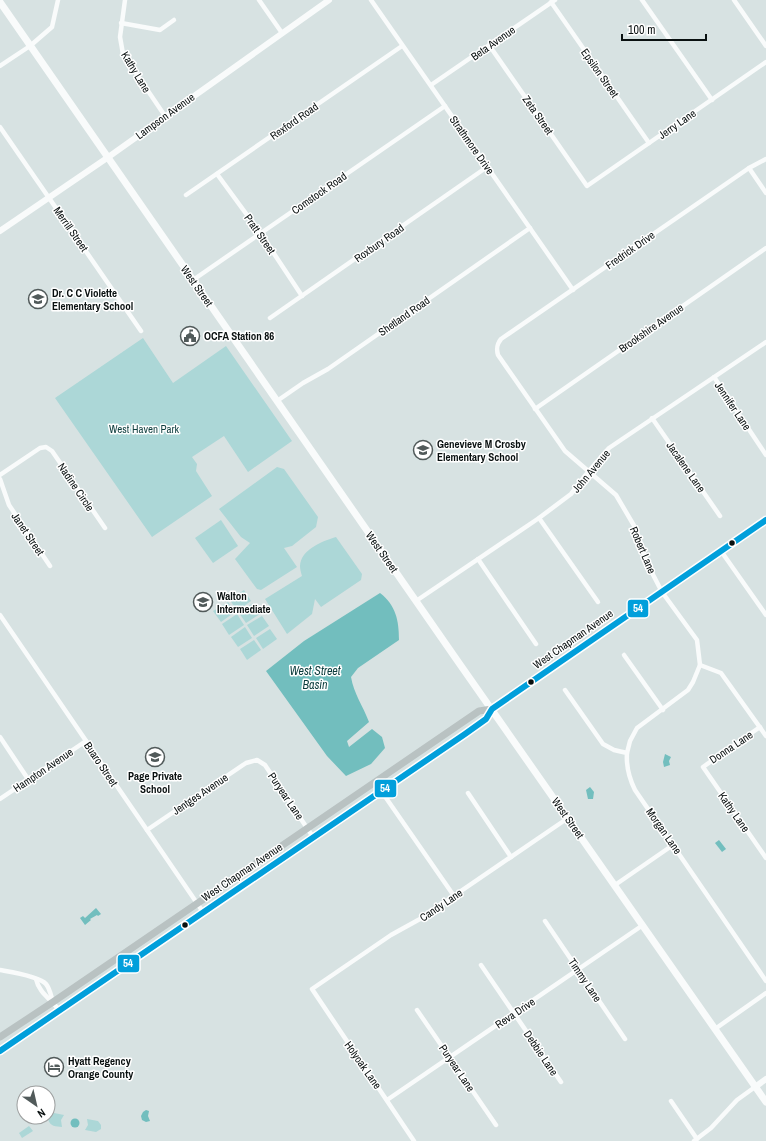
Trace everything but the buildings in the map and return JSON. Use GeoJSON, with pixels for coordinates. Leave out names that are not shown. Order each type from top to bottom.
{"type":"FeatureCollection","features":[{"type":"Feature","properties":{"kind":"main road","name":"West Street"},"geometry":{"type":"LineString","coordinates":[[0,2],[107,158],[766,1102]]}},
{"type":"Feature","properties":{"kind":"main road","name":"West Chapman Avenue"},"geometry":{"type":"LineString","coordinates":[[0,1050],[485,720],[492,709],[766,520]]}},
{"type":"Feature","properties":{"kind":"main road","name":"West Chapman Avenue"},"geometry":{"type":"LineString","coordinates":[[0,1037],[480,711],[492,709]]}},
{"type":"Feature","properties":{"kind":"street"},"geometry":{"type":"LineString","coordinates":[[0,66],[30,46],[52,27],[58,0]]}},
{"type":"Feature","properties":{"kind":"street","name":"Kathy Lane"},"geometry":{"type":"LineString","coordinates":[[125,0],[120,38],[123,54],[165,116]]}},
{"type":"Feature","properties":{"kind":"street"},"geometry":{"type":"LineString","coordinates":[[259,0],[282,33]]}},
{"type":"Feature","properties":{"kind":"street","name":"Lampson Avenue"},"geometry":{"type":"LineString","coordinates":[[0,231],[107,158],[329,0]]}},
{"type":"Feature","properties":{"kind":"street","name":"Strathmore Drive"},"geometry":{"type":"LineString","coordinates":[[371,0],[573,290]]}},
{"type":"Feature","properties":{"kind":"street"},"geometry":{"type":"LineString","coordinates":[[642,0],[712,100]]}},
{"type":"Feature","properties":{"kind":"street"},"geometry":{"type":"LineString","coordinates":[[734,0],[766,46]]}},
{"type":"Feature","properties":{"kind":"street","name":"Beta Avenue"},"geometry":{"type":"LineString","coordinates":[[431,85],[553,1]]}},
{"type":"Feature","properties":{"kind":"street","name":"Epsilon Street"},"geometry":{"type":"LineString","coordinates":[[553,1],[649,143]]}},
{"type":"Feature","properties":{"kind":"street"},"geometry":{"type":"LineString","coordinates":[[121,22],[160,30],[174,20]]}},
{"type":"Feature","properties":{"kind":"street","name":"Zeta Street"},"geometry":{"type":"LineString","coordinates":[[489,45],[587,186]]}},
{"type":"Feature","properties":{"kind":"street","name":"Rexford Road"},"geometry":{"type":"LineString","coordinates":[[186,195],[402,46]]}},
{"type":"Feature","properties":{"kind":"street","name":"Jerry Lane"},"geometry":{"type":"LineString","coordinates":[[587,186],[766,62]]}},
{"type":"Feature","properties":{"kind":"street","name":"Comstock Road"},"geometry":{"type":"LineString","coordinates":[[193,280],[445,106]]}},
{"type":"Feature","properties":{"kind":"street","name":"Merrill Street"},"geometry":{"type":"LineString","coordinates":[[0,126],[141,331]]}},
{"type":"Feature","properties":{"kind":"street","name":"Fredrick Drive"},"geometry":{"type":"LineString","coordinates":[[497,346],[501,339],[749,168],[766,159]]}},
{"type":"Feature","properties":{"kind":"street","name":"Roxbury Road"},"geometry":{"type":"LineString","coordinates":[[270,318],[487,167]]}},
{"type":"Feature","properties":{"kind":"street"},"geometry":{"type":"LineString","coordinates":[[749,168],[766,193]]}},
{"type":"Feature","properties":{"kind":"street","name":"Pratt Street"},"geometry":{"type":"LineString","coordinates":[[217,174],[261,234],[302,296]]}},
{"type":"Feature","properties":{"kind":"street","name":"Shetland Road"},"geometry":{"type":"LineString","coordinates":[[277,401],[303,383],[328,369],[530,228]]}},
{"type":"Feature","properties":{"kind":"street","name":"Brookshire Avenue"},"geometry":{"type":"LineString","coordinates":[[536,408],[766,248]]}},
{"type":"Feature","properties":{"kind":"street","name":"John Avenue"},"geometry":{"type":"LineString","coordinates":[[416,601],[539,518],[571,494],[609,448],[766,342]]}},
{"type":"Feature","properties":{"kind":"street","name":"Robert Lane"},"geometry":{"type":"LineString","coordinates":[[497,346],[498,355],[565,451],[616,496],[636,529],[648,565],[662,592],[697,640],[700,665]]}},
{"type":"Feature","properties":{"kind":"street","name":"Jennifer Lane"},"geometry":{"type":"LineString","coordinates":[[714,377],[766,455]]}},
{"type":"Feature","properties":{"kind":"street","name":"Jacalene Lane"},"geometry":{"type":"LineString","coordinates":[[652,418],[720,516]]}},
{"type":"Feature","properties":{"kind":"street","name":"Nadine Circle"},"geometry":{"type":"LineString","coordinates":[[0,475],[40,448],[46,447],[52,451],[105,528]]}},
{"type":"Feature","properties":{"kind":"street","name":"Janet Street"},"geometry":{"type":"LineString","coordinates":[[0,479],[9,504],[50,566]]}},
{"type":"Feature","properties":{"kind":"street"},"geometry":{"type":"LineString","coordinates":[[539,518],[598,602]]}},
{"type":"Feature","properties":{"kind":"street"},"geometry":{"type":"LineString","coordinates":[[721,551],[766,615]]}},
{"type":"Feature","properties":{"kind":"street"},"geometry":{"type":"LineString","coordinates":[[478,559],[536,644]]}},
{"type":"Feature","properties":{"kind":"street","name":"Buaro Street"},"geometry":{"type":"LineString","coordinates":[[0,615],[202,912]]}},
{"type":"Feature","properties":{"kind":"street"},"geometry":{"type":"LineString","coordinates":[[624,655],[663,710]]}},
{"type":"Feature","properties":{"kind":"street"},"geometry":{"type":"LineString","coordinates":[[565,690],[603,744],[614,750],[627,753],[630,741],[637,728],[688,690],[700,665],[721,673],[766,736]]}},
{"type":"Feature","properties":{"kind":"street","name":"Donna Lane"},"geometry":{"type":"LineString","coordinates":[[703,767],[760,727]]}},
{"type":"Feature","properties":{"kind":"street"},"geometry":{"type":"LineString","coordinates":[[0,738],[28,779]]}},
{"type":"Feature","properties":{"kind":"street","name":"Hampton Avenue"},"geometry":{"type":"LineString","coordinates":[[0,799],[86,741]]}},
{"type":"Feature","properties":{"kind":"street","name":"Morgan Lane"},"geometry":{"type":"LineString","coordinates":[[627,753],[627,767],[631,782],[766,981]]}},
{"type":"Feature","properties":{"kind":"street","name":"Jentges Avenue"},"geometry":{"type":"LineString","coordinates":[[147,830],[246,763],[254,760]]}},
{"type":"Feature","properties":{"kind":"street","name":"Puryear Lane"},"geometry":{"type":"LineString","coordinates":[[254,760],[259,760],[265,765],[313,837]]}},
{"type":"Feature","properties":{"kind":"street","name":"Kathy Lane"},"geometry":{"type":"LineString","coordinates":[[703,767],[766,858]]}},
{"type":"Feature","properties":{"kind":"street"},"geometry":{"type":"LineString","coordinates":[[375,782],[454,896]]}},
{"type":"Feature","properties":{"kind":"street"},"geometry":{"type":"LineString","coordinates":[[468,793],[511,857]]}},
{"type":"Feature","properties":{"kind":"street","name":"Candy Lane"},"geometry":{"type":"LineString","coordinates":[[312,989],[391,935],[420,919],[568,818]]}},
{"type":"Feature","properties":{"kind":"street"},"geometry":{"type":"LineString","coordinates":[[615,885],[673,844]]}},
{"type":"Feature","properties":{"kind":"street","name":"Timmy Lane"},"geometry":{"type":"LineString","coordinates":[[545,921],[625,1039]]}},
{"type":"Feature","properties":{"kind":"street","name":"Reva Drive"},"geometry":{"type":"LineString","coordinates":[[387,1100],[643,925]]}},
{"type":"Feature","properties":{"kind":"street","name":"Debbie Lane"},"geometry":{"type":"LineString","coordinates":[[481,965],[561,1082]]}},
{"type":"Feature","properties":{"kind":"street"},"geometry":{"type":"LineString","coordinates":[[0,970],[30,976],[36,979],[38,986],[43,993],[59,1010]]}},
{"type":"Feature","properties":{"kind":"street","name":"Holyoak Lane"},"geometry":{"type":"LineString","coordinates":[[312,989],[414,1141]]}},
{"type":"Feature","properties":{"kind":"street"},"geometry":{"type":"LineString","coordinates":[[715,1029],[766,993]]}},
{"type":"Feature","properties":{"kind":"street","name":"Puryear Lane"},"geometry":{"type":"LineString","coordinates":[[418,1010],[496,1125]]}},
{"type":"Feature","properties":{"kind":"street"},"geometry":{"type":"LineString","coordinates":[[671,1101],[696,1140],[711,1128],[737,1100],[766,1079]]}},
{"type":"Feature","properties":{"kind":"green space","name":"West Haven Park"},"geometry":{"type":"Polygon","coordinates":[[[143,338],[173,383],[226,346],[292,441],[248,472],[224,436],[192,457],[197,464],[196,471],[212,496],[152,537],[55,398],[143,338]]]}},
{"type":"Feature","properties":{"kind":"green space"},"geometry":{"type":"Polygon","coordinates":[[[277,467],[284,469],[318,517],[316,527],[292,546],[284,548],[297,567],[261,590],[257,589],[235,559],[250,543],[241,537],[219,509],[277,467]]]}},
{"type":"Feature","properties":{"kind":"green space"},"geometry":{"type":"Polygon","coordinates":[[[221,520],[238,546],[213,563],[195,538],[221,520]]]}},
{"type":"Feature","properties":{"kind":"green space"},"geometry":{"type":"Polygon","coordinates":[[[336,537],[362,574],[361,580],[321,607],[315,599],[312,614],[287,634],[265,599],[302,576],[300,567],[301,560],[308,550],[319,543],[336,537]]]}},
{"type":"Feature","properties":{"kind":"green space"},"geometry":{"type":"Polygon","coordinates":[[[244,590],[251,601],[237,611],[230,600],[244,590]]]}},
{"type":"Feature","properties":{"kind":"green space"},"geometry":{"type":"Polygon","coordinates":[[[228,602],[235,612],[221,622],[213,611],[228,602]]]}},
{"type":"Feature","properties":{"kind":"green space"},"geometry":{"type":"Polygon","coordinates":[[[253,603],[260,614],[246,623],[239,613],[253,603]]]}},
{"type":"Feature","properties":{"kind":"green space"},"geometry":{"type":"Polygon","coordinates":[[[237,614],[244,625],[229,635],[222,624],[237,614]]]}},
{"type":"Feature","properties":{"kind":"green space"},"geometry":{"type":"Polygon","coordinates":[[[262,616],[269,626],[254,636],[247,625],[262,616]]]}},
{"type":"Feature","properties":{"kind":"green space"},"geometry":{"type":"Polygon","coordinates":[[[245,627],[252,638],[238,647],[231,637],[245,627]]]}},
{"type":"Feature","properties":{"kind":"green space"},"geometry":{"type":"Polygon","coordinates":[[[270,629],[277,639],[263,649],[256,638],[270,629]]]}},
{"type":"Feature","properties":{"kind":"green space"},"geometry":{"type":"Polygon","coordinates":[[[254,640],[261,650],[247,660],[240,649],[254,640]]]}},
{"type":"Feature","properties":{"kind":"green space"},"geometry":{"type":"Polygon","coordinates":[[[56,1113],[64,1115],[61,1120],[62,1127],[53,1125],[56,1125],[56,1113]]]}},
{"type":"Feature","properties":{"kind":"green space"},"geometry":{"type":"Polygon","coordinates":[[[87,1119],[98,1121],[101,1125],[101,1129],[96,1132],[85,1130],[88,1125],[87,1119]]]}},
{"type":"Feature","properties":{"kind":"green space"},"geometry":{"type":"Polygon","coordinates":[[[29,1126],[33,1131],[22,1138],[19,1133],[29,1126]]]}},
{"type":"Feature","properties":{"kind":"water","name":"West Street Basin"},"geometry":{"type":"Polygon","coordinates":[[[380,593],[390,603],[396,614],[399,640],[358,668],[351,677],[356,694],[369,722],[347,741],[349,747],[372,729],[382,737],[385,748],[371,764],[346,776],[327,756],[266,671],[304,641],[380,593]]]}},
{"type":"Feature","properties":{"kind":"water"},"geometry":{"type":"Polygon","coordinates":[[[665,754],[671,757],[669,761],[670,765],[664,767],[663,762],[665,754]]]}},
{"type":"Feature","properties":{"kind":"water"},"geometry":{"type":"Polygon","coordinates":[[[590,787],[594,792],[593,799],[588,799],[586,790],[590,787]]]}},
{"type":"Feature","properties":{"kind":"water"},"geometry":{"type":"Polygon","coordinates":[[[719,840],[726,849],[722,852],[715,843],[719,840]]]}},
{"type":"Feature","properties":{"kind":"water"},"geometry":{"type":"Polygon","coordinates":[[[96,908],[101,914],[90,919],[91,920],[85,925],[80,918],[83,916],[85,918],[96,908]]]}},
{"type":"Feature","properties":{"kind":"water"},"geometry":{"type":"Polygon","coordinates":[[[146,1110],[149,1111],[148,1116],[150,1121],[146,1122],[142,1120],[141,1116],[146,1110]]]}},
{"type":"Feature","properties":{"kind":"water"},"geometry":{"type":"Polygon","coordinates":[[[75,1118],[80,1123],[75,1128],[70,1123],[75,1118]]]}},
{"type":"Feature","properties":{"kind":"transit line","name":"54"},"geometry":{"type":"LineString","coordinates":[[0,1051],[465,734],[486,719],[492,709],[766,520]]}},
{"type":"Feature","properties":{"kind":"place","name":"Dr. C C Violette Elementary School"},"geometry":{"type":"Point","coordinates":[38,299]}},
{"type":"Feature","properties":{"kind":"place","name":"OCFA Station 86"},"geometry":{"type":"Point","coordinates":[190,336]}},
{"type":"Feature","properties":{"kind":"place","name":"Genevieve M Crosby Elementary School"},"geometry":{"type":"Point","coordinates":[423,450]}},
{"type":"Feature","properties":{"kind":"place","name":"Walton Intermediate"},"geometry":{"type":"Point","coordinates":[203,602]}},
{"type":"Feature","properties":{"kind":"place","name":"Page Private School"},"geometry":{"type":"Point","coordinates":[155,757]}},
{"type":"Feature","properties":{"kind":"place","name":"Hyatt Regency Orange County"},"geometry":{"type":"Point","coordinates":[54,1067]}}]}
